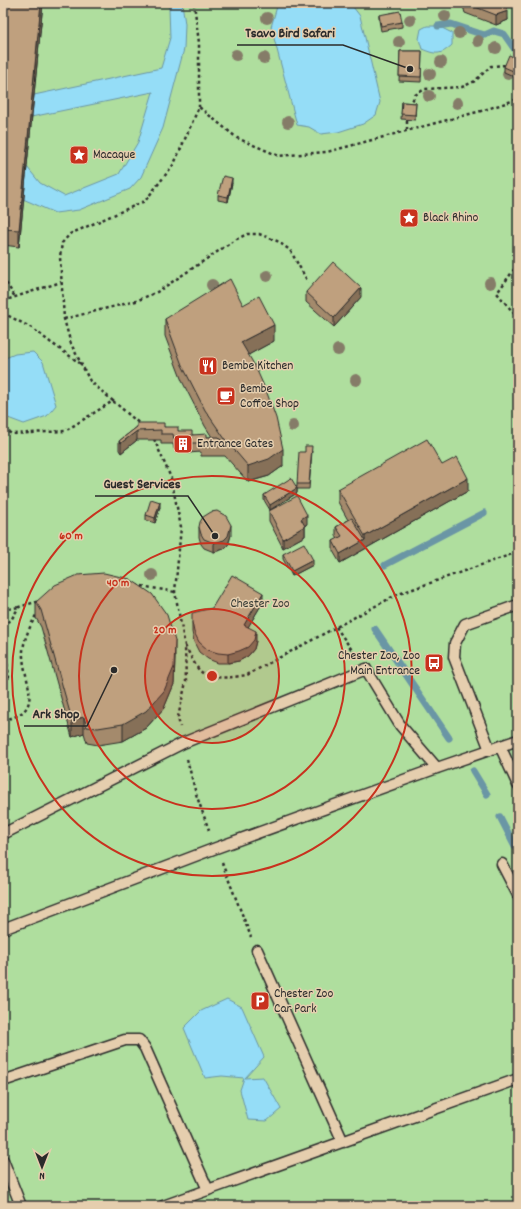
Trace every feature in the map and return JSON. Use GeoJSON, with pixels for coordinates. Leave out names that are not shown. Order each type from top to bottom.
{"type":"FeatureCollection","features":[{"type":"Feature","properties":{"kind":"lane"},"geometry":{"type":"LineString","coordinates":[[490,750],[454,656],[455,643],[465,624],[518,606]]}},
{"type":"Feature","properties":{"kind":"lane"},"geometry":{"type":"LineString","coordinates":[[3,834],[183,742],[366,669],[400,725],[437,768]]}},
{"type":"Feature","properties":{"kind":"lane"},"geometry":{"type":"LineString","coordinates":[[3,929],[216,848],[518,740]]}},
{"type":"Feature","properties":{"kind":"lane"},"geometry":{"type":"LineString","coordinates":[[500,746],[518,785]]}},
{"type":"Feature","properties":{"kind":"lane"},"geometry":{"type":"LineString","coordinates":[[502,864],[518,895]]}},
{"type":"Feature","properties":{"kind":"lane"},"geometry":{"type":"LineString","coordinates":[[257,950],[343,1142]]}},
{"type":"Feature","properties":{"kind":"lane"},"geometry":{"type":"LineString","coordinates":[[3,1081],[125,1040],[139,1040],[145,1048],[208,1190]]}},
{"type":"Feature","properties":{"kind":"lane"},"geometry":{"type":"LineString","coordinates":[[163,1206],[518,1079]]}},
{"type":"Feature","properties":{"kind":"lane"},"geometry":{"type":"LineString","coordinates":[[3,1160],[21,1206]]}},
{"type":"Feature","properties":{"kind":"path"},"geometry":{"type":"LineString","coordinates":[[146,430],[90,381],[71,344],[64,319],[60,257],[62,243],[70,234],[145,202],[174,164],[199,107],[199,43],[194,3]]}},
{"type":"Feature","properties":{"kind":"path"},"geometry":{"type":"LineString","coordinates":[[408,108],[415,95],[425,89],[462,87],[475,81],[491,66],[507,65]]}},
{"type":"Feature","properties":{"kind":"path"},"geometry":{"type":"LineString","coordinates":[[199,107],[237,138],[278,156],[328,152],[482,111],[518,99]]}},
{"type":"Feature","properties":{"kind":"path"},"geometry":{"type":"LineString","coordinates":[[407,120],[407,130]]}},
{"type":"Feature","properties":{"kind":"path"},"geometry":{"type":"LineString","coordinates":[[64,319],[136,301],[157,292],[235,240],[247,234],[259,234],[277,241],[290,250],[308,282]]}},
{"type":"Feature","properties":{"kind":"path"},"geometry":{"type":"LineString","coordinates":[[518,264],[497,293],[518,318]]}},
{"type":"Feature","properties":{"kind":"path"},"geometry":{"type":"LineString","coordinates":[[3,278],[16,297]]}},
{"type":"Feature","properties":{"kind":"path"},"geometry":{"type":"LineString","coordinates":[[3,301],[61,282]]}},
{"type":"Feature","properties":{"kind":"path"},"geometry":{"type":"LineString","coordinates":[[3,313],[32,328],[82,364]]}},
{"type":"Feature","properties":{"kind":"path"},"geometry":{"type":"LineString","coordinates":[[3,429],[12,434],[65,431],[113,401]]}},
{"type":"Feature","properties":{"kind":"path"},"geometry":{"type":"LineString","coordinates":[[150,434],[155,440],[171,478],[181,527],[175,592],[185,646],[186,682],[178,717],[183,742]]}},
{"type":"Feature","properties":{"kind":"path"},"geometry":{"type":"LineString","coordinates":[[185,646],[200,671],[210,675],[226,677],[247,675],[396,595],[518,552]]}},
{"type":"Feature","properties":{"kind":"path"},"geometry":{"type":"LineString","coordinates":[[136,585],[175,592]]}},
{"type":"Feature","properties":{"kind":"path"},"geometry":{"type":"LineString","coordinates":[[3,610],[46,599]]}},
{"type":"Feature","properties":{"kind":"path"},"geometry":{"type":"LineString","coordinates":[[3,626],[11,620],[19,607]]}},
{"type":"Feature","properties":{"kind":"path"},"geometry":{"type":"LineString","coordinates":[[3,720],[18,716],[24,712],[28,706],[30,694],[23,655],[25,637],[39,610]]}},
{"type":"Feature","properties":{"kind":"path"},"geometry":{"type":"LineString","coordinates":[[336,627],[366,669]]}},
{"type":"Feature","properties":{"kind":"path"},"geometry":{"type":"LineString","coordinates":[[3,634],[9,677],[3,686]]}},
{"type":"Feature","properties":{"kind":"green space","name":"Chester Zoo"},"geometry":{"type":"Polygon","coordinates":[[[3,3],[518,3],[518,1206],[3,1206],[3,3]]]}},
{"type":"Feature","properties":{"kind":"water"},"geometry":{"type":"Polygon","coordinates":[[[168,3],[182,3],[185,24],[184,49],[163,128],[141,177],[130,189],[79,210],[55,213],[23,199],[27,167],[40,183],[64,196],[119,174],[138,142],[153,92],[31,117],[34,95],[161,68],[170,38],[168,3]]]}},
{"type":"Feature","properties":{"kind":"water"},"geometry":{"type":"Polygon","coordinates":[[[278,3],[350,3],[360,16],[380,102],[376,115],[363,124],[338,132],[321,134],[309,127],[297,125],[271,27],[278,3]]]}},
{"type":"Feature","properties":{"kind":"water"},"geometry":{"type":"Polygon","coordinates":[[[427,26],[438,26],[452,33],[452,45],[445,51],[438,53],[422,49],[419,39],[421,29],[427,26]]]}},
{"type":"Feature","properties":{"kind":"water"},"geometry":{"type":"Polygon","coordinates":[[[33,352],[43,362],[56,405],[47,416],[24,424],[8,418],[3,414],[3,359],[15,354],[33,352]]]}},
{"type":"Feature","properties":{"kind":"water"},"geometry":{"type":"Polygon","coordinates":[[[227,999],[242,1007],[264,1057],[245,1078],[263,1077],[281,1109],[267,1121],[248,1120],[240,1090],[244,1078],[222,1076],[205,1078],[184,1028],[201,1011],[227,999]]]}},
{"type":"Feature","properties":{"kind":"building"},"geometry":{"type":"Polygon","coordinates":[[[3,3],[41,3],[19,230],[3,229],[3,3]]]}},
{"type":"Feature","properties":{"kind":"building"},"geometry":{"type":"Polygon","coordinates":[[[465,3],[505,3],[508,11],[496,15],[465,3]]]}},
{"type":"Feature","properties":{"kind":"building"},"geometry":{"type":"Polygon","coordinates":[[[400,11],[402,22],[381,26],[379,15],[400,11]]]}},
{"type":"Feature","properties":{"kind":"building"},"geometry":{"type":"Polygon","coordinates":[[[400,51],[422,51],[421,77],[399,76],[400,51]]]}},
{"type":"Feature","properties":{"kind":"building"},"geometry":{"type":"Polygon","coordinates":[[[509,55],[518,59],[518,73],[504,67],[509,55]]]}},
{"type":"Feature","properties":{"kind":"building"},"geometry":{"type":"Polygon","coordinates":[[[402,102],[416,103],[415,115],[401,114],[402,102]]]}},
{"type":"Feature","properties":{"kind":"building"},"geometry":{"type":"Polygon","coordinates":[[[223,176],[232,178],[228,197],[218,195],[223,176]]]}},
{"type":"Feature","properties":{"kind":"building"},"geometry":{"type":"Polygon","coordinates":[[[333,262],[361,288],[334,318],[306,292],[333,262]]]}},
{"type":"Feature","properties":{"kind":"building","name":"Bembe Coffoe Shop"},"geometry":{"type":"Polygon","coordinates":[[[230,279],[243,305],[259,296],[274,325],[241,342],[255,366],[267,393],[276,418],[283,449],[269,459],[248,466],[225,439],[205,410],[182,365],[165,319],[230,279]]]}},
{"type":"Feature","properties":{"kind":"building"},"geometry":{"type":"Polygon","coordinates":[[[137,423],[164,423],[164,427],[178,427],[178,431],[192,431],[192,435],[207,434],[207,437],[219,437],[225,446],[201,447],[201,443],[188,443],[187,439],[174,439],[173,434],[161,434],[161,430],[137,431],[121,443],[119,441],[137,427],[137,423]]]}},
{"type":"Feature","properties":{"kind":"building"},"geometry":{"type":"Polygon","coordinates":[[[427,439],[442,465],[457,457],[468,478],[365,536],[338,489],[427,439]]]}},
{"type":"Feature","properties":{"kind":"building"},"geometry":{"type":"Polygon","coordinates":[[[305,446],[312,446],[309,484],[297,484],[299,452],[305,452],[305,446]]]}},
{"type":"Feature","properties":{"kind":"building"},"geometry":{"type":"Polygon","coordinates":[[[291,478],[297,488],[270,505],[264,495],[291,478]]]}},
{"type":"Feature","properties":{"kind":"building"},"geometry":{"type":"Polygon","coordinates":[[[297,496],[307,515],[301,519],[305,526],[283,539],[269,511],[297,496]]]}},
{"type":"Feature","properties":{"kind":"building"},"geometry":{"type":"Polygon","coordinates":[[[151,499],[160,502],[155,518],[146,515],[151,499]]]}},
{"type":"Feature","properties":{"kind":"building"},"geometry":{"type":"Polygon","coordinates":[[[217,511],[226,516],[231,525],[228,536],[224,540],[214,543],[204,539],[199,527],[203,517],[211,512],[217,511]]]}},
{"type":"Feature","properties":{"kind":"building"},"geometry":{"type":"Polygon","coordinates":[[[352,518],[365,540],[340,554],[333,541],[342,536],[336,527],[352,518]]]}},
{"type":"Feature","properties":{"kind":"building"},"geometry":{"type":"Polygon","coordinates":[[[304,543],[313,560],[292,571],[283,554],[304,543]]]}},
{"type":"Feature","properties":{"kind":"building"},"geometry":{"type":"Polygon","coordinates":[[[104,573],[130,579],[152,594],[167,615],[175,641],[174,667],[164,691],[146,711],[123,724],[98,728],[87,727],[84,717],[72,720],[41,610],[36,602],[55,585],[78,575],[104,573]]]}},
{"type":"Feature","properties":{"kind":"building"},"geometry":{"type":"Polygon","coordinates":[[[232,575],[263,593],[244,625],[256,631],[254,640],[248,647],[239,651],[228,654],[218,653],[208,650],[199,642],[194,632],[192,613],[212,608],[232,575]]]}},
{"type":"Feature","properties":{"kind":"waterway"},"geometry":{"type":"LineString","coordinates":[[438,26],[451,24],[485,35],[494,31],[504,34],[518,54]]}},
{"type":"Feature","properties":{"kind":"waterway"},"geometry":{"type":"LineString","coordinates":[[385,565],[484,513]]}},
{"type":"Feature","properties":{"kind":"waterway"},"geometry":{"type":"LineString","coordinates":[[375,629],[449,738]]}},
{"type":"Feature","properties":{"kind":"waterway"},"geometry":{"type":"LineString","coordinates":[[473,771],[487,794]]}},
{"type":"Feature","properties":{"kind":"waterway"},"geometry":{"type":"LineString","coordinates":[[500,817],[515,846]]}},
{"type":"Feature","properties":{"kind":"place","name":"Tsavo Bird Safari"},"geometry":{"type":"Point","coordinates":[410,69]}},
{"type":"Feature","properties":{"kind":"place","name":"Macaque"},"geometry":{"type":"Point","coordinates":[79,155]}},
{"type":"Feature","properties":{"kind":"place","name":"Black Rhino"},"geometry":{"type":"Point","coordinates":[409,218]}},
{"type":"Feature","properties":{"kind":"place","name":"Bembe Kitchen"},"geometry":{"type":"Point","coordinates":[208,366]}},
{"type":"Feature","properties":{"kind":"place","name":"Bembe Coffoe Shop"},"geometry":{"type":"Point","coordinates":[226,396]}},
{"type":"Feature","properties":{"kind":"place","name":"Entrance Gates"},"geometry":{"type":"Point","coordinates":[183,444]}},
{"type":"Feature","properties":{"kind":"place","name":"Guest Services"},"geometry":{"type":"Point","coordinates":[215,536]}},
{"type":"Feature","properties":{"kind":"place","name":"Chester Zoo, Zoo Main Entrance"},"geometry":{"type":"Point","coordinates":[434,663]}},
{"type":"Feature","properties":{"kind":"place","name":"Ark Shop"},"geometry":{"type":"Point","coordinates":[114,670]}},
{"type":"Feature","properties":{"kind":"place","name":"Chester Zoo Car Park"},"geometry":{"type":"Point","coordinates":[260,1001]}}]}
